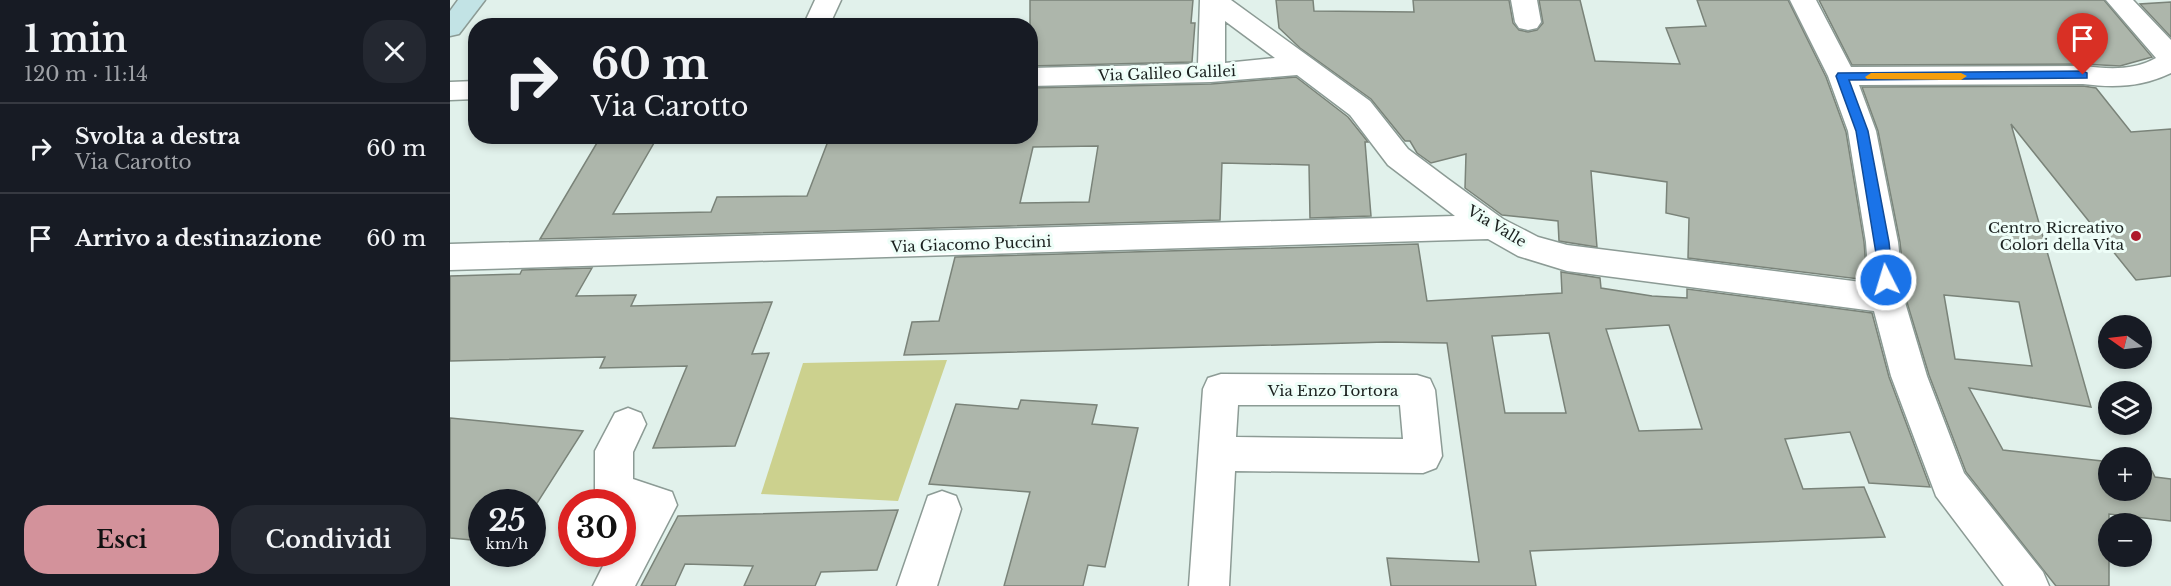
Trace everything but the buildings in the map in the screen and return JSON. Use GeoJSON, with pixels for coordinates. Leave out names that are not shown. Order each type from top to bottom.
{"type":"FeatureCollection","features":[{"type":"Feature","properties":{"kind":"street"},"geometry":{"type":"LineString","coordinates":[[450,28],[472,0]]}},
{"type":"Feature","properties":{"kind":"street"},"geometry":{"type":"LineString","coordinates":[[820,18],[828,0]]}},
{"type":"Feature","properties":{"kind":"street","name":"Via Valle"},"geometry":{"type":"LineString","coordinates":[[1214,0],[1360,108],[1398,157],[1492,227],[1528,246],[1567,258],[1887,299]]}},
{"type":"Feature","properties":{"kind":"street","name":"Via Valle"},"geometry":{"type":"LineString","coordinates":[[1211,73],[1214,0]]}},
{"type":"Feature","properties":{"kind":"street"},"geometry":{"type":"LineString","coordinates":[[1803,0],[1842,76],[1862,131],[1882,242],[1887,299],[1909,376],[1949,484],[2029,586]]}},
{"type":"Feature","properties":{"kind":"street"},"geometry":{"type":"LineString","coordinates":[[1842,76],[2083,75],[2115,79],[2150,74],[2171,61],[2165,50],[2120,0]]}},
{"type":"Feature","properties":{"kind":"street"},"geometry":{"type":"LineString","coordinates":[[2120,0],[2128,0]]}},
{"type":"Feature","properties":{"kind":"street","name":"Via Galileo Galilei"},"geometry":{"type":"LineString","coordinates":[[1038,77],[1211,73],[1303,65]]}},
{"type":"Feature","properties":{"kind":"street"},"geometry":{"type":"LineString","coordinates":[[450,91],[468,90]]}},
{"type":"Feature","properties":{"kind":"street","name":"Via Giacomo Puccini"},"geometry":{"type":"LineString","coordinates":[[450,257],[898,246],[1492,227]]}},
{"type":"Feature","properties":{"kind":"street","name":"Via Enzo Tortora"},"geometry":{"type":"LineString","coordinates":[[1209,586],[1217,454],[1221,389],[1417,390],[1423,456],[1217,454]]}},
{"type":"Feature","properties":{"kind":"street"},"geometry":{"type":"LineString","coordinates":[[613,586],[658,505],[614,490],[614,451],[628,424]]}},
{"type":"Feature","properties":{"kind":"street"},"geometry":{"type":"LineString","coordinates":[[917,586],[942,509]]}},
{"type":"Feature","properties":{"kind":"green space"},"geometry":{"type":"Polygon","coordinates":[[[947,360],[898,501],[761,494],[803,363],[947,360]]]}},
{"type":"Feature","properties":{"kind":"slow traffic"},"geometry":{"type":"LineString","coordinates":[[1871,77],[1961,76]]}},
{"type":"Feature","properties":{"kind":"place","name":"Centro Ricreativo Colori della Vita"},"geometry":{"type":"Point","coordinates":[2136,236]}},
{"type":"Feature","properties":{"kind":"route"},"geometry":{"type":"LineString","coordinates":[[1886,280],[1882,242],[1862,131],[1842,76],[2083,75]]}}]}
